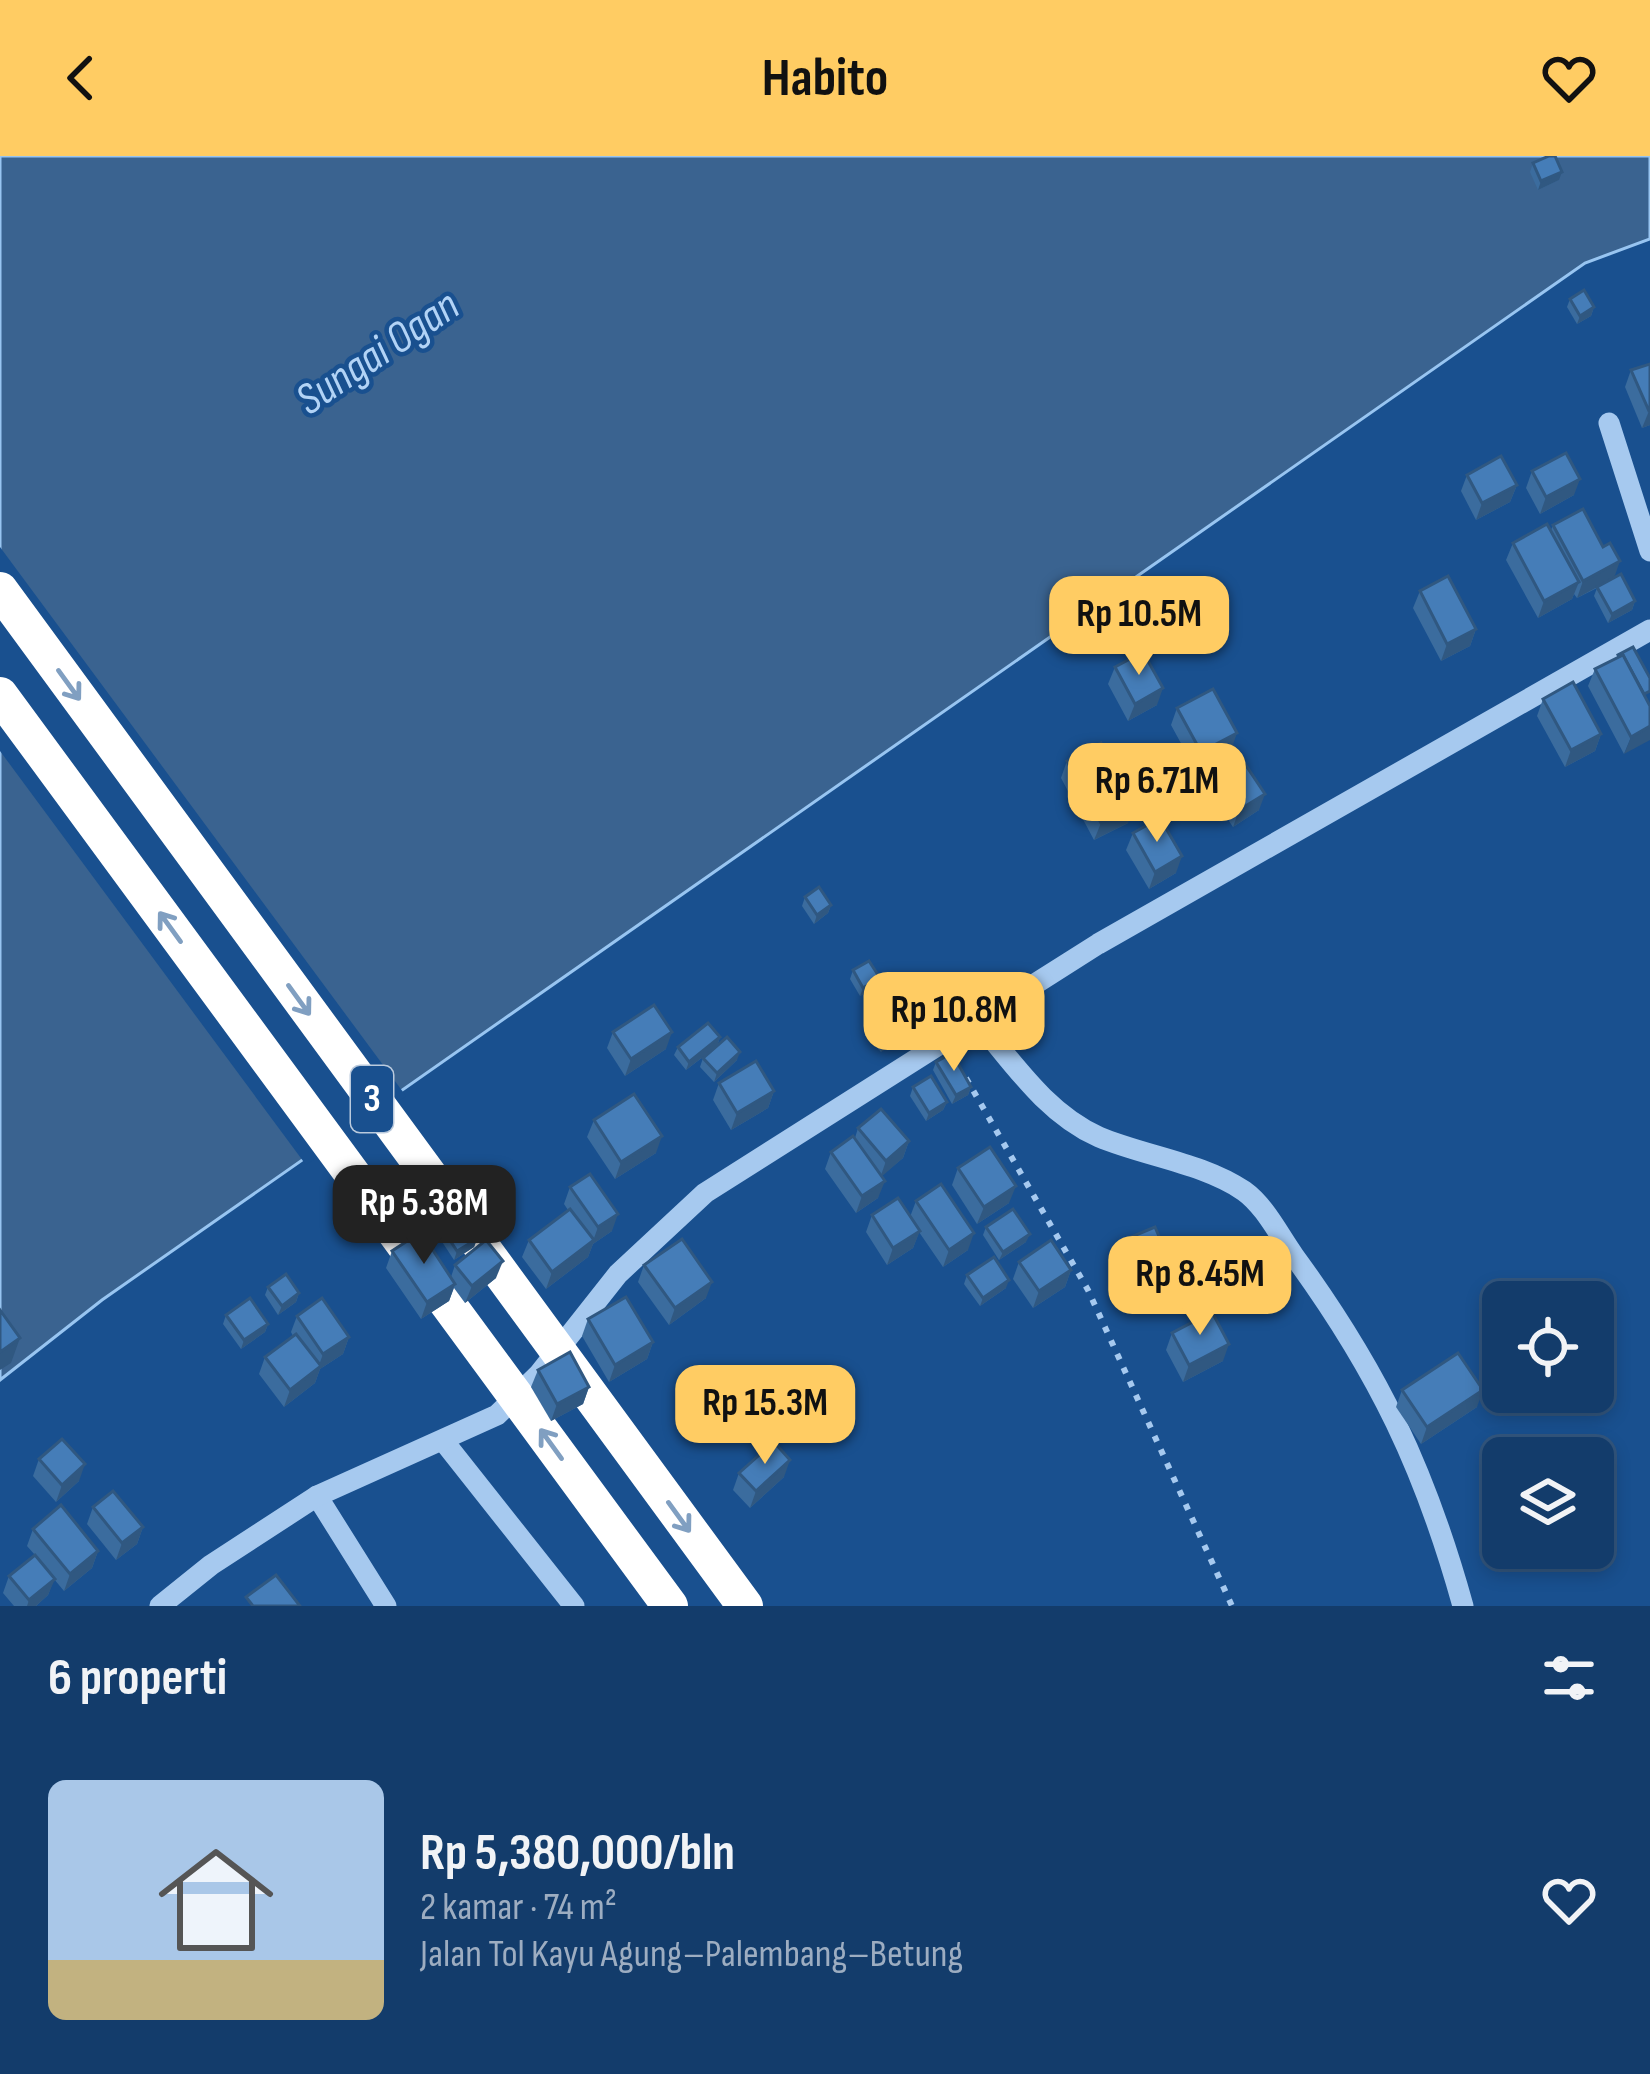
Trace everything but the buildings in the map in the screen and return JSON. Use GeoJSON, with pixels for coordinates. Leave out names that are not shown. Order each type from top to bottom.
{"type":"FeatureCollection","features":[{"type":"Feature","properties":{"kind":"highway","name":"3"},"geometry":{"type":"LineString","coordinates":[[0,590],[745,1606]]}},
{"type":"Feature","properties":{"kind":"highway","name":"3"},"geometry":{"type":"LineString","coordinates":[[0,695],[670,1606]]}},
{"type":"Feature","properties":{"kind":"street"},"geometry":{"type":"LineString","coordinates":[[1609,423],[1650,551]]}},
{"type":"Feature","properties":{"kind":"street"},"geometry":{"type":"LineString","coordinates":[[160,1606],[211,1565],[317,1496],[445,1443],[497,1415],[538,1374],[619,1274],[693,1204],[938,1041],[1650,630]]}},
{"type":"Feature","properties":{"kind":"street"},"geometry":{"type":"LineString","coordinates":[[975,1018],[1064,1117],[1098,1136],[1231,1185],[1255,1202],[1373,1373],[1428,1487],[1463,1606]]}},
{"type":"Feature","properties":{"kind":"street"},"geometry":{"type":"LineString","coordinates":[[445,1443],[574,1606]]}},
{"type":"Feature","properties":{"kind":"street"},"geometry":{"type":"LineString","coordinates":[[317,1496],[386,1606]]}},
{"type":"Feature","properties":{"kind":"path"},"geometry":{"type":"LineString","coordinates":[[938,1041],[982,1100],[1088,1290],[1232,1606]]}},
{"type":"Feature","properties":{"kind":"water","name":"Sungai Ogan"},"geometry":{"type":"Polygon","coordinates":[[[0,156],[1650,156],[1650,239],[1585,263],[102,1300],[0,1380],[0,156]]]}},
{"type":"Feature","properties":{"kind":"pier"},"geometry":{"type":"Polygon","coordinates":[[[0,547],[406,1096],[306,1165],[0,751],[0,547]]]}}]}
